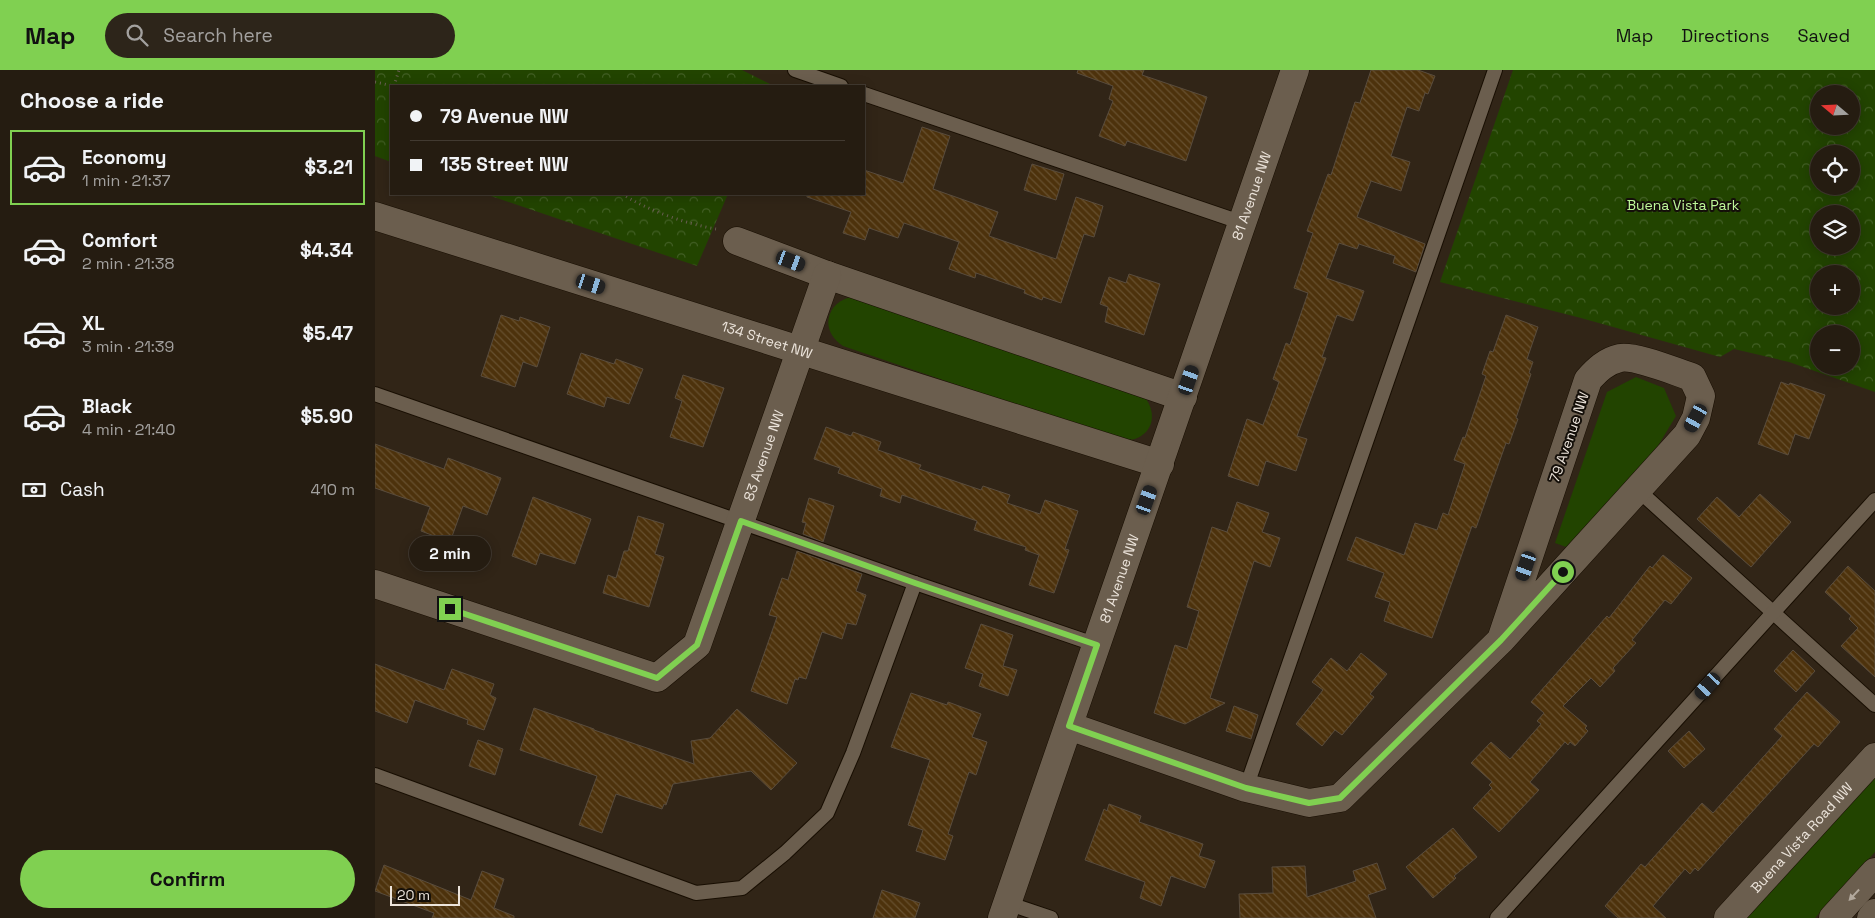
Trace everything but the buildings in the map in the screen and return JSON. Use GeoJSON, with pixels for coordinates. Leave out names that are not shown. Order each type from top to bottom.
{"type":"FeatureCollection","features":[{"type":"Feature","properties":{"kind":"street","name":"81 Avenue NW"},"geometry":{"type":"LineString","coordinates":[[1005,911],[1295,70]]}},
{"type":"Feature","properties":{"kind":"street","name":"134 Street NW"},"geometry":{"type":"LineString","coordinates":[[375,216],[1160,464]]}},
{"type":"Feature","properties":{"kind":"street"},"geometry":{"type":"LineString","coordinates":[[737,241],[827,275],[1183,397]]}},
{"type":"Feature","properties":{"kind":"street","name":"83 Avenue NW"},"geometry":{"type":"LineString","coordinates":[[375,584],[657,678],[697,645],[827,275]]}},
{"type":"Feature","properties":{"kind":"street","name":"79 Avenue NW"},"geometry":{"type":"LineString","coordinates":[[1246,788],[1309,803],[1340,798],[1501,640],[1687,435],[1696,418],[1701,396],[1692,377],[1639,360],[1621,358],[1599,367],[1588,380],[1501,640]]}},
{"type":"Feature","properties":{"kind":"street"},"geometry":{"type":"LineString","coordinates":[[1069,726],[1246,788]]}},
{"type":"Feature","properties":{"kind":"street","name":"Buena Vista Road NW"},"geometry":{"type":"LineString","coordinates":[[1728,918],[1875,757]]}},
{"type":"Feature","properties":{"kind":"street"},"geometry":{"type":"LineString","coordinates":[[1833,918],[1875,872]]}},
{"type":"Feature","properties":{"kind":"street"},"geometry":{"type":"LineString","coordinates":[[1871,918],[1875,914]]}},
{"type":"Feature","properties":{"kind":"lane"},"geometry":{"type":"LineString","coordinates":[[795,70],[838,85]]}},
{"type":"Feature","properties":{"kind":"lane"},"geometry":{"type":"LineString","coordinates":[[1246,788],[1495,70]]}},
{"type":"Feature","properties":{"kind":"lane"},"geometry":{"type":"LineString","coordinates":[[865,94],[1243,224]]}},
{"type":"Feature","properties":{"kind":"lane"},"geometry":{"type":"LineString","coordinates":[[375,394],[1097,645]]}},
{"type":"Feature","properties":{"kind":"lane"},"geometry":{"type":"LineString","coordinates":[[1638,490],[1875,704]]}},
{"type":"Feature","properties":{"kind":"lane"},"geometry":{"type":"LineString","coordinates":[[1497,918],[1774,614],[1875,500]]}},
{"type":"Feature","properties":{"kind":"lane"},"geometry":{"type":"LineString","coordinates":[[375,776],[696,893],[742,888],[785,853],[827,812],[853,753],[915,583]]}},
{"type":"Feature","properties":{"kind":"lane"},"geometry":{"type":"LineString","coordinates":[[1005,911],[1051,918]]}},
{"type":"Feature","properties":{"kind":"path"},"geometry":{"type":"LineString","coordinates":[[394,85],[399,70]]}},
{"type":"Feature","properties":{"kind":"path"},"geometry":{"type":"LineString","coordinates":[[375,82],[390,85]]}},
{"type":"Feature","properties":{"kind":"path"},"geometry":{"type":"LineString","coordinates":[[624,195],[633,201],[674,217],[706,227],[725,230],[737,241]]}},
{"type":"Feature","properties":{"kind":"green space"},"geometry":{"type":"Polygon","coordinates":[[[375,70],[742,70],[772,85],[390,85],[390,162],[375,156],[375,70]]]}},
{"type":"Feature","properties":{"kind":"green space","name":"Buena Vista Park"},"geometry":{"type":"Polygon","coordinates":[[[1513,70],[1875,70],[1875,392],[1826,375],[1860,375],[1860,325],[1810,325],[1810,369],[1789,362],[1734,349],[1720,357],[1581,318],[1440,282],[1513,70]]]}},
{"type":"Feature","properties":{"kind":"green space"},"geometry":{"type":"Polygon","coordinates":[[[488,195],[728,195],[697,266],[488,195]]]}},
{"type":"Feature","properties":{"kind":"green space"},"geometry":{"type":"Polygon","coordinates":[[[850,297],[1143,395],[1149,403],[1152,420],[1145,433],[1139,437],[1130,440],[1120,440],[843,346],[831,334],[829,319],[835,306],[850,297]]]}},
{"type":"Feature","properties":{"kind":"green space"},"geometry":{"type":"Polygon","coordinates":[[[1636,377],[1664,388],[1676,416],[1656,449],[1569,548],[1555,543],[1607,392],[1636,377]]]}},
{"type":"Feature","properties":{"kind":"green space"},"geometry":{"type":"Polygon","coordinates":[[[1875,774],[1875,852],[1815,918],[1744,918],[1875,774]]]}},
{"type":"Feature","properties":{"kind":"route"},"geometry":{"type":"LineString","coordinates":[[450,609],[657,678],[697,645],[741,521],[1097,645],[1069,726],[1246,788],[1309,803],[1340,798],[1501,640],[1563,572]]}}]}
